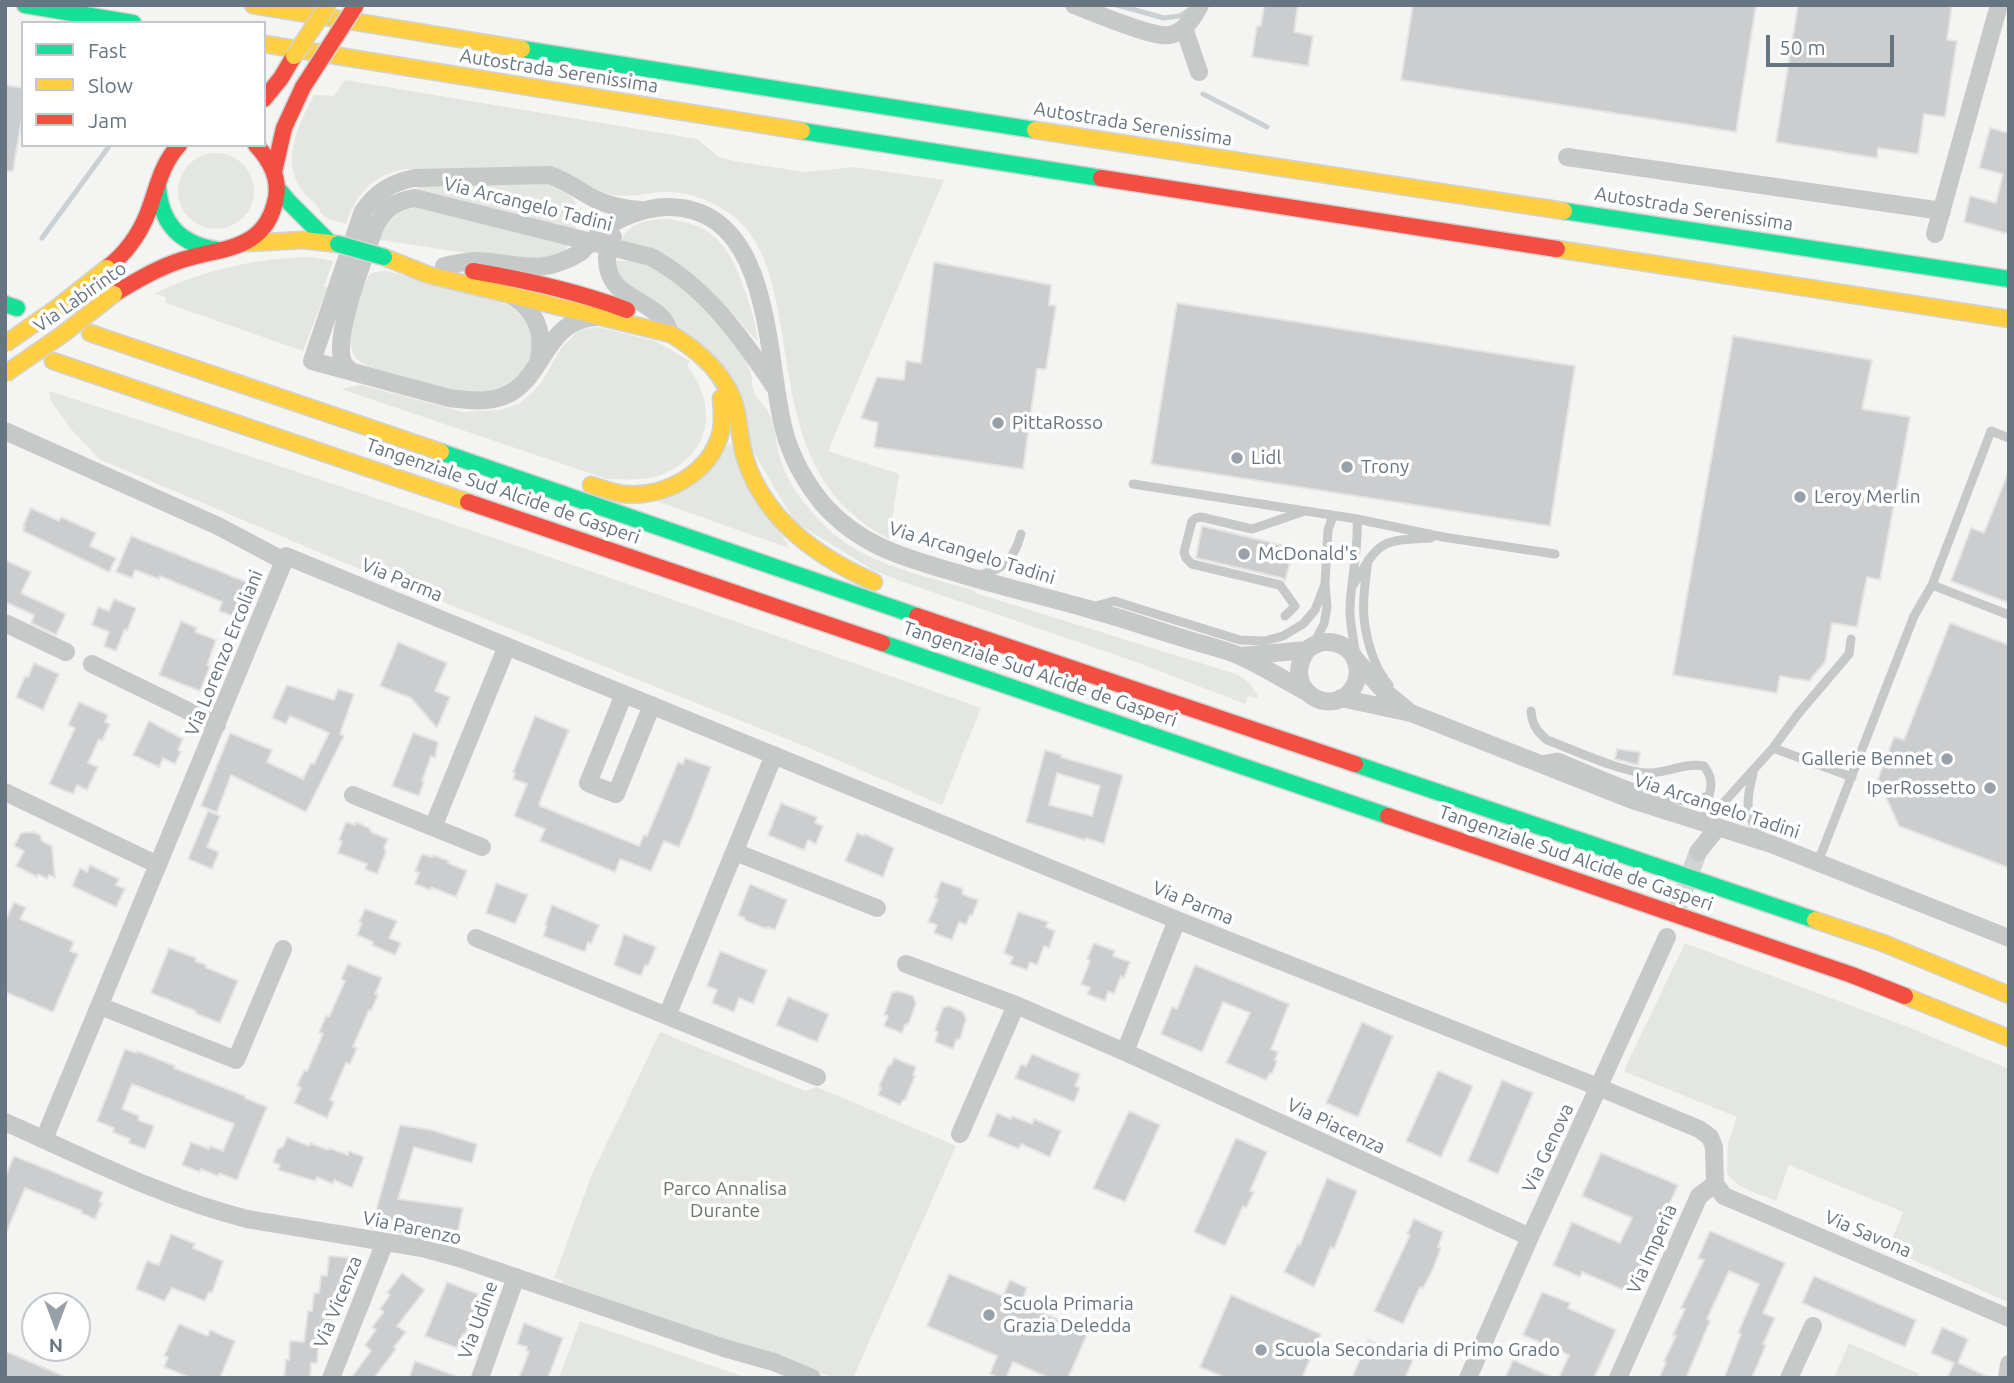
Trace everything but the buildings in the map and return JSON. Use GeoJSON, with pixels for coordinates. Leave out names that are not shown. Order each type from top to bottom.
{"type":"FeatureCollection","features":[{"type":"Feature","properties":{"kind":"main road"},"geometry":{"type":"LineString","coordinates":[[25,5],[121,21]]}},
{"type":"Feature","properties":{"kind":"main road","name":"Autostrada Serenissima"},"geometry":{"type":"LineString","coordinates":[[253,5],[685,76],[2009,279]]}},
{"type":"Feature","properties":{"kind":"main road"},"geometry":{"type":"LineString","coordinates":[[266,97],[328,5]]}},
{"type":"Feature","properties":{"kind":"main road"},"geometry":{"type":"LineString","coordinates":[[247,243],[260,233],[270,220],[276,204],[277,150],[282,129],[295,100],[356,5]]}},
{"type":"Feature","properties":{"kind":"main road","name":"Autostrada Serenissima"},"geometry":{"type":"LineString","coordinates":[[266,44],[667,110],[2009,319]]}},
{"type":"Feature","properties":{"kind":"main road","name":"Via Labirinto"},"geometry":{"type":"LineString","coordinates":[[5,344],[58,307],[125,252],[141,229],[164,163],[177,147]]}},
{"type":"Feature","properties":{"kind":"main road"},"geometry":{"type":"LineString","coordinates":[[258,147],[270,161],[276,180],[289,204],[333,242],[392,260],[429,275],[671,334]]}},
{"type":"Feature","properties":{"kind":"main road","name":"Via Labirinto"},"geometry":{"type":"LineString","coordinates":[[159,176],[159,204],[172,229],[195,246],[223,250]]}},
{"type":"Feature","properties":{"kind":"main road","name":"Via Labirinto"},"geometry":{"type":"LineString","coordinates":[[5,374],[114,294],[179,261],[269,240],[333,242]]}},
{"type":"Feature","properties":{"kind":"main road"},"geometry":{"type":"LineString","coordinates":[[392,260],[431,263],[574,291],[642,316],[671,334],[712,364],[733,399],[750,469],[772,508],[797,537],[828,560],[886,586]]}},
{"type":"Feature","properties":{"kind":"main road","name":"Tangenziale Sud Alcide de Gasperi"},"geometry":{"type":"LineString","coordinates":[[90,333],[1883,943],[2009,994]]}},
{"type":"Feature","properties":{"kind":"main road","name":"Tangenziale Sud Alcide de Gasperi"},"geometry":{"type":"LineString","coordinates":[[53,361],[1852,975],[2009,1038]]}},
{"type":"Feature","properties":{"kind":"main road"},"geometry":{"type":"LineString","coordinates":[[579,481],[615,493],[638,494],[660,491],[691,476],[707,460],[719,440],[723,417],[722,382]]}},
{"type":"Feature","properties":{"kind":"main road"},"geometry":{"type":"LineString","coordinates":[[468,461],[544,470]]}},
{"type":"Feature","properties":{"kind":"main road"},"geometry":{"type":"LineString","coordinates":[[916,599],[934,609],[948,627]]}},
{"type":"Feature","properties":{"kind":"street"},"geometry":{"type":"LineString","coordinates":[[1074,5],[1155,35],[1170,35],[1184,28],[1200,5]]}},
{"type":"Feature","properties":{"kind":"street"},"geometry":{"type":"LineString","coordinates":[[1935,234],[1999,5]]}},
{"type":"Feature","properties":{"kind":"street"},"geometry":{"type":"LineString","coordinates":[[1184,28],[1199,72]]}},
{"type":"Feature","properties":{"kind":"street"},"geometry":{"type":"LineString","coordinates":[[1567,157],[1942,211]]}},
{"type":"Feature","properties":{"kind":"street","name":"Via Arcangelo Tadini"},"geometry":{"type":"LineString","coordinates":[[599,317],[579,320],[569,325],[516,390],[491,400],[449,398],[312,361],[363,211],[377,194],[394,183],[415,178],[539,174],[559,178],[607,204],[643,211]]}},
{"type":"Feature","properties":{"kind":"street","name":"Via Arcangelo Tadini"},"geometry":{"type":"LineString","coordinates":[[352,372],[342,360],[342,335],[348,306],[377,221],[389,207],[405,199],[415,198],[651,257],[681,276],[706,298],[733,328],[777,390]]}},
{"type":"Feature","properties":{"kind":"street","name":"Via Arcangelo Tadini"},"geometry":{"type":"LineString","coordinates":[[606,236],[625,218],[643,211],[672,207],[691,211],[717,224],[732,237],[749,264],[757,284],[784,432],[794,460],[808,485],[837,518],[860,536],[885,550],[1240,656],[1319,700],[1341,698],[1411,713],[1632,800],[1771,844],[2009,938]]}},
{"type":"Feature","properties":{"kind":"street"},"geometry":{"type":"LineString","coordinates":[[444,266],[479,261],[523,267],[548,267],[581,252],[606,236],[609,245],[608,270],[616,286],[659,314],[671,334]]}},
{"type":"Feature","properties":{"kind":"street"},"geometry":{"type":"LineString","coordinates":[[514,297],[530,310],[539,328],[540,358]]}},
{"type":"Feature","properties":{"kind":"street","name":"Via Lorenzo Ercoliani"},"geometry":{"type":"LineString","coordinates":[[5,431],[218,526],[284,561],[44,1139]]}},
{"type":"Feature","properties":{"kind":"street","name":"Via Parma"},"geometry":{"type":"LineString","coordinates":[[284,561],[286,556],[1177,920],[1598,1087]]}},
{"type":"Feature","properties":{"kind":"street"},"geometry":{"type":"LineString","coordinates":[[5,623],[66,652]]}},
{"type":"Feature","properties":{"kind":"street","name":"Via Arcangelo Tadini"},"geometry":{"type":"LineString","coordinates":[[1240,656],[1310,647],[1328,641],[1339,643],[1385,692],[1411,713]]}},
{"type":"Feature","properties":{"kind":"street"},"geometry":{"type":"LineString","coordinates":[[433,827],[507,646]]}},
{"type":"Feature","properties":{"kind":"street"},"geometry":{"type":"LineString","coordinates":[[1307,692],[1301,684],[1298,671],[1301,659],[1310,647]]}},
{"type":"Feature","properties":{"kind":"street"},"geometry":{"type":"LineString","coordinates":[[1341,698],[1355,685],[1359,671],[1356,659]]}},
{"type":"Feature","properties":{"kind":"street"},"geometry":{"type":"LineString","coordinates":[[92,664],[217,725]]}},
{"type":"Feature","properties":{"kind":"street"},"geometry":{"type":"LineString","coordinates":[[625,694],[588,783],[616,794],[652,705]]}},
{"type":"Feature","properties":{"kind":"street"},"geometry":{"type":"LineString","coordinates":[[667,1016],[774,755]]}},
{"type":"Feature","properties":{"kind":"street"},"geometry":{"type":"LineString","coordinates":[[5,792],[158,866]]}},
{"type":"Feature","properties":{"kind":"street"},"geometry":{"type":"LineString","coordinates":[[353,795],[482,847]]}},
{"type":"Feature","properties":{"kind":"street"},"geometry":{"type":"LineString","coordinates":[[1698,852],[1718,827]]}},
{"type":"Feature","properties":{"kind":"street"},"geometry":{"type":"LineString","coordinates":[[734,852],[877,908]]}},
{"type":"Feature","properties":{"kind":"street"},"geometry":{"type":"LineString","coordinates":[[1125,1052],[1177,920]]}},
{"type":"Feature","properties":{"kind":"street","name":"Via Genova"},"geometry":{"type":"LineString","coordinates":[[1468,1378],[1667,937]]}},
{"type":"Feature","properties":{"kind":"street"},"geometry":{"type":"LineString","coordinates":[[476,938],[817,1076]]}},
{"type":"Feature","properties":{"kind":"street"},"geometry":{"type":"LineString","coordinates":[[100,1006],[236,1060],[283,949]]}},
{"type":"Feature","properties":{"kind":"street","name":"Via Piacenza"},"geometry":{"type":"LineString","coordinates":[[906,964],[1125,1052],[1530,1237]]}},
{"type":"Feature","properties":{"kind":"street"},"geometry":{"type":"LineString","coordinates":[[960,1135],[1016,1006]]}},
{"type":"Feature","properties":{"kind":"street"},"geometry":{"type":"LineString","coordinates":[[1598,1087],[1699,1129],[1710,1137],[1714,1147],[1715,1184]]}},
{"type":"Feature","properties":{"kind":"street","name":"Via Parenzo"},"geometry":{"type":"LineString","coordinates":[[5,1122],[150,1186],[229,1214],[422,1248],[459,1258],[724,1348],[774,1362],[812,1378]]}},
{"type":"Feature","properties":{"kind":"street","name":"Via Savona"},"geometry":{"type":"LineString","coordinates":[[1715,1184],[1724,1196],[2009,1318]]}},
{"type":"Feature","properties":{"kind":"street","name":"Via Imperia"},"geometry":{"type":"LineString","coordinates":[[1618,1378],[1699,1196],[1715,1184]]}},
{"type":"Feature","properties":{"kind":"street","name":"Via Vicenza"},"geometry":{"type":"LineString","coordinates":[[331,1378],[385,1242]]}},
{"type":"Feature","properties":{"kind":"street","name":"Via Udine"},"geometry":{"type":"LineString","coordinates":[[480,1378],[516,1277]]}},
{"type":"Feature","properties":{"kind":"street"},"geometry":{"type":"LineString","coordinates":[[1789,1378],[1813,1326]]}},
{"type":"Feature","properties":{"kind":"street"},"geometry":{"type":"LineString","coordinates":[[2007,1378],[2009,1364]]}},
{"type":"Feature","properties":{"kind":"lane"},"geometry":{"type":"LineString","coordinates":[[1818,862],[1914,616],[1932,585],[1991,432],[2009,438]]}},
{"type":"Feature","properties":{"kind":"lane"},"geometry":{"type":"LineString","coordinates":[[1133,484],[1357,519],[1443,537],[1555,554]]}},
{"type":"Feature","properties":{"kind":"lane"},"geometry":{"type":"LineString","coordinates":[[1285,616],[1295,606],[1280,584],[1192,564],[1184,552],[1192,521],[1196,517],[1252,529],[1304,512]]}},
{"type":"Feature","properties":{"kind":"lane"},"geometry":{"type":"LineString","coordinates":[[1310,647],[1324,624],[1327,607],[1325,584],[1328,530],[1333,516]]}},
{"type":"Feature","properties":{"kind":"lane"},"geometry":{"type":"LineString","coordinates":[[1356,659],[1349,612],[1358,542],[1357,519]]}},
{"type":"Feature","properties":{"kind":"lane"},"geometry":{"type":"LineString","coordinates":[[970,577],[1002,567],[1016,552],[1021,534]]}},
{"type":"Feature","properties":{"kind":"lane"},"geometry":{"type":"LineString","coordinates":[[1351,589],[1376,550],[1398,539],[1443,537]]}},
{"type":"Feature","properties":{"kind":"lane"},"geometry":{"type":"LineString","coordinates":[[1354,560],[1365,589]]}},
{"type":"Feature","properties":{"kind":"lane"},"geometry":{"type":"LineString","coordinates":[[1368,560],[1363,615],[1370,646],[1386,681],[1405,700],[1450,729]]}},
{"type":"Feature","properties":{"kind":"lane"},"geometry":{"type":"LineString","coordinates":[[1088,609],[1114,601],[1240,640],[1264,640],[1283,636],[1303,624],[1315,610],[1325,584]]}},
{"type":"Feature","properties":{"kind":"lane"},"geometry":{"type":"LineString","coordinates":[[1932,585],[2009,615]]}},
{"type":"Feature","properties":{"kind":"lane"},"geometry":{"type":"LineString","coordinates":[[1690,818],[1708,816],[1717,810],[1773,748],[1849,654],[1852,639]]}},
{"type":"Feature","properties":{"kind":"lane"},"geometry":{"type":"LineString","coordinates":[[1531,711],[1532,721],[1538,732],[1547,740],[1633,771],[1648,773],[1692,764],[1704,766],[1710,774],[1712,785],[1709,795],[1692,802],[1665,799],[1558,757],[1534,762]]}},
{"type":"Feature","properties":{"kind":"lane"},"geometry":{"type":"LineString","coordinates":[[1773,748],[1852,777]]}},
{"type":"Feature","properties":{"kind":"lane"},"geometry":{"type":"LineString","coordinates":[[1754,769],[1747,801],[1750,817],[1755,829],[1771,844]]}},
{"type":"Feature","properties":{"kind":"green space"},"geometry":{"type":"Polygon","coordinates":[[[345,80],[697,139],[719,157],[733,161],[805,172],[854,167],[944,180],[828,451],[899,474],[889,539],[858,519],[835,496],[817,470],[796,411],[768,269],[756,243],[738,220],[717,206],[690,195],[660,192],[632,196],[613,195],[556,168],[406,169],[384,176],[367,187],[355,203],[346,224],[333,220],[321,213],[317,205],[303,192],[292,165],[292,151],[295,137],[314,95],[334,96],[345,80]]]}},
{"type":"Feature","properties":{"kind":"green space"},"geometry":{"type":"Polygon","coordinates":[[[224,153],[237,159],[248,170],[254,183],[252,206],[237,223],[224,229],[208,229],[195,223],[180,206],[178,183],[184,170],[201,155],[224,153]]]}},
{"type":"Feature","properties":{"kind":"green space"},"geometry":{"type":"Polygon","coordinates":[[[548,183],[574,200],[577,212],[575,231],[418,189],[418,186],[548,183]]]}},
{"type":"Feature","properties":{"kind":"green space"},"geometry":{"type":"Polygon","coordinates":[[[415,208],[568,245],[563,254],[557,257],[508,259],[380,240],[393,218],[402,211],[415,208]]]}},
{"type":"Feature","properties":{"kind":"green space"},"geometry":{"type":"Polygon","coordinates":[[[664,219],[695,225],[717,239],[725,249],[739,274],[749,302],[758,342],[716,295],[692,273],[667,257],[620,244],[632,228],[644,222],[664,219]]]}},
{"type":"Feature","properties":{"kind":"green space"},"geometry":{"type":"Polygon","coordinates":[[[311,257],[333,261],[324,286],[327,288],[303,351],[166,303],[165,297],[154,294],[191,278],[230,267],[311,257]]]}},
{"type":"Feature","properties":{"kind":"green space"},"geometry":{"type":"Polygon","coordinates":[[[616,261],[643,263],[673,280],[705,308],[733,341],[751,374],[754,392],[770,414],[782,465],[792,484],[811,511],[841,539],[876,559],[915,574],[1236,674],[1250,684],[1259,699],[1248,696],[1245,704],[1139,663],[906,583],[873,570],[795,522],[674,319],[634,291],[618,276],[616,261]]]}},
{"type":"Feature","properties":{"kind":"green space"},"geometry":{"type":"Polygon","coordinates":[[[387,271],[509,305],[524,319],[532,335],[528,364],[518,377],[505,386],[490,391],[466,392],[378,370],[361,362],[354,355],[351,345],[350,334],[354,318],[369,276],[374,272],[387,271]]]}},
{"type":"Feature","properties":{"kind":"green space"},"geometry":{"type":"Polygon","coordinates":[[[597,327],[655,341],[690,361],[687,366],[698,383],[705,403],[705,429],[694,451],[686,460],[665,473],[640,479],[607,479],[341,389],[361,385],[463,412],[500,410],[519,404],[530,395],[541,383],[562,347],[579,330],[597,327]]]}},
{"type":"Feature","properties":{"kind":"green space"},"geometry":{"type":"Polygon","coordinates":[[[49,391],[516,546],[981,708],[942,805],[807,747],[335,559],[99,459],[70,428],[51,401],[49,391]]]}},
{"type":"Feature","properties":{"kind":"green space"},"geometry":{"type":"Polygon","coordinates":[[[730,443],[789,548],[659,502],[730,443]]]}},
{"type":"Feature","properties":{"kind":"green space"},"geometry":{"type":"Polygon","coordinates":[[[1685,943],[1913,1029],[2009,1069],[2009,1298],[2006,1301],[1888,1249],[1903,1212],[1789,1165],[1776,1201],[1741,1186],[1730,1178],[1727,1172],[1728,1143],[1737,1117],[1625,1072],[1685,943]]]}},
{"type":"Feature","properties":{"kind":"green space","name":"Parco Annalisa Durante"},"geometry":{"type":"Polygon","coordinates":[[[660,1032],[805,1091],[817,1087],[956,1146],[853,1378],[835,1378],[554,1278],[592,1174],[660,1032]]]}},
{"type":"Feature","properties":{"kind":"green space"},"geometry":{"type":"Polygon","coordinates":[[[580,1321],[748,1378],[559,1378],[580,1321]]]}},
{"type":"Feature","properties":{"kind":"green space"},"geometry":{"type":"Polygon","coordinates":[[[1849,1343],[1919,1374],[1917,1378],[1834,1378],[1849,1343]]]}},
{"type":"Feature","properties":{"kind":"waterway"},"geometry":{"type":"LineString","coordinates":[[1117,5],[1164,18],[1180,16],[1190,9]]}},
{"type":"Feature","properties":{"kind":"waterway"},"geometry":{"type":"LineString","coordinates":[[1203,94],[1267,127]]}},
{"type":"Feature","properties":{"kind":"waterway"},"geometry":{"type":"LineString","coordinates":[[42,238],[109,147]]}},
{"type":"Feature","properties":{"kind":"tunnel"},"geometry":{"type":"LineString","coordinates":[[1673,920],[1698,852]]}},
{"type":"Feature","properties":{"kind":"traffic: fast"},"geometry":{"type":"LineString","coordinates":[[25,5],[121,21]]}},
{"type":"Feature","properties":{"kind":"traffic: fast"},"geometry":{"type":"LineString","coordinates":[[522,49],[1035,130]]}},
{"type":"Feature","properties":{"kind":"traffic: fast"},"geometry":{"type":"LineString","coordinates":[[802,131],[1101,178]]}},
{"type":"Feature","properties":{"kind":"traffic: fast"},"geometry":{"type":"LineString","coordinates":[[158,187],[163,212],[175,230],[193,243],[217,250]]}},
{"type":"Feature","properties":{"kind":"traffic: fast"},"geometry":{"type":"LineString","coordinates":[[277,188],[328,241]]}},
{"type":"Feature","properties":{"kind":"traffic: fast"},"geometry":{"type":"LineString","coordinates":[[1564,211],[2009,279]]}},
{"type":"Feature","properties":{"kind":"traffic: fast"},"geometry":{"type":"LineString","coordinates":[[338,244],[384,257]]}},
{"type":"Feature","properties":{"kind":"traffic: fast"},"geometry":{"type":"LineString","coordinates":[[5,304],[17,308]]}},
{"type":"Feature","properties":{"kind":"traffic: fast"},"geometry":{"type":"LineString","coordinates":[[441,452],[917,616]]}},
{"type":"Feature","properties":{"kind":"traffic: fast"},"geometry":{"type":"LineString","coordinates":[[882,643],[1388,816]]}},
{"type":"Feature","properties":{"kind":"traffic: fast"},"geometry":{"type":"LineString","coordinates":[[1355,764],[1815,920]]}},
{"type":"Feature","properties":{"kind":"traffic: slow"},"geometry":{"type":"LineString","coordinates":[[253,5],[522,49]]}},
{"type":"Feature","properties":{"kind":"traffic: slow"},"geometry":{"type":"LineString","coordinates":[[294,56],[328,5]]}},
{"type":"Feature","properties":{"kind":"traffic: slow"},"geometry":{"type":"LineString","coordinates":[[266,44],[802,131]]}},
{"type":"Feature","properties":{"kind":"traffic: slow"},"geometry":{"type":"LineString","coordinates":[[1035,130],[1564,211]]}},
{"type":"Feature","properties":{"kind":"traffic: slow"},"geometry":{"type":"LineString","coordinates":[[247,243],[304,240],[338,244]]}},
{"type":"Feature","properties":{"kind":"traffic: slow"},"geometry":{"type":"LineString","coordinates":[[1557,249],[2009,319]]}},
{"type":"Feature","properties":{"kind":"traffic: slow"},"geometry":{"type":"LineString","coordinates":[[384,257],[429,275],[671,334]]}},
{"type":"Feature","properties":{"kind":"traffic: slow"},"geometry":{"type":"LineString","coordinates":[[5,344],[107,268]]}},
{"type":"Feature","properties":{"kind":"traffic: slow"},"geometry":{"type":"LineString","coordinates":[[5,374],[114,294]]}},
{"type":"Feature","properties":{"kind":"traffic: slow"},"geometry":{"type":"LineString","coordinates":[[90,333],[441,452]]}},
{"type":"Feature","properties":{"kind":"traffic: slow"},"geometry":{"type":"LineString","coordinates":[[671,334],[711,365],[726,386],[736,409],[746,461],[767,502],[797,535],[815,549],[874,582]]}},
{"type":"Feature","properties":{"kind":"traffic: slow"},"geometry":{"type":"LineString","coordinates":[[53,361],[468,502]]}},
{"type":"Feature","properties":{"kind":"traffic: slow"},"geometry":{"type":"LineString","coordinates":[[591,485],[623,494],[639,494],[654,492],[684,480],[707,460],[716,446],[722,427],[721,398]]}},
{"type":"Feature","properties":{"kind":"traffic: slow"},"geometry":{"type":"LineString","coordinates":[[1815,920],[1883,943],[2009,995]]}},
{"type":"Feature","properties":{"kind":"traffic: slow"},"geometry":{"type":"LineString","coordinates":[[1905,996],[2009,1038]]}},
{"type":"Feature","properties":{"kind":"traffic: jam"},"geometry":{"type":"LineString","coordinates":[[303,87],[356,5]]}},
{"type":"Feature","properties":{"kind":"traffic: jam"},"geometry":{"type":"LineString","coordinates":[[266,97],[294,56]]}},
{"type":"Feature","properties":{"kind":"traffic: jam"},"geometry":{"type":"LineString","coordinates":[[274,172],[284,128],[303,87]]}},
{"type":"Feature","properties":{"kind":"traffic: jam"},"geometry":{"type":"LineString","coordinates":[[107,268],[135,238],[147,215],[163,170],[178,147]]}},
{"type":"Feature","properties":{"kind":"traffic: jam"},"geometry":{"type":"LineString","coordinates":[[114,294],[168,265],[238,245],[251,239],[262,229],[270,216],[277,190],[269,162],[258,147]]}},
{"type":"Feature","properties":{"kind":"traffic: jam"},"geometry":{"type":"LineString","coordinates":[[1101,178],[1557,249]]}},
{"type":"Feature","properties":{"kind":"traffic: jam"},"geometry":{"type":"LineString","coordinates":[[473,271],[551,287],[627,310]]}},
{"type":"Feature","properties":{"kind":"traffic: jam"},"geometry":{"type":"LineString","coordinates":[[468,502],[882,643]]}},
{"type":"Feature","properties":{"kind":"traffic: jam"},"geometry":{"type":"LineString","coordinates":[[917,616],[1355,764]]}},
{"type":"Feature","properties":{"kind":"traffic: jam"},"geometry":{"type":"LineString","coordinates":[[1388,816],[1852,975],[1905,996]]}},
{"type":"Feature","properties":{"kind":"place","name":"PittaRosso"},"geometry":{"type":"Point","coordinates":[998,423]}},
{"type":"Feature","properties":{"kind":"place","name":"Lidl"},"geometry":{"type":"Point","coordinates":[1237,458]}},
{"type":"Feature","properties":{"kind":"place","name":"Trony"},"geometry":{"type":"Point","coordinates":[1347,467]}},
{"type":"Feature","properties":{"kind":"place","name":"Leroy Merlin"},"geometry":{"type":"Point","coordinates":[1800,497]}},
{"type":"Feature","properties":{"kind":"place","name":"McDonald's"},"geometry":{"type":"Point","coordinates":[1244,554]}},
{"type":"Feature","properties":{"kind":"place","name":"Gallerie Bennet"},"geometry":{"type":"Point","coordinates":[1947,759]}},
{"type":"Feature","properties":{"kind":"place","name":"IperRossetto"},"geometry":{"type":"Point","coordinates":[1990,788]}},
{"type":"Feature","properties":{"kind":"place","name":"Scuola Primaria Grazia Deledda"},"geometry":{"type":"Point","coordinates":[989,1315]}},
{"type":"Feature","properties":{"kind":"place","name":"Scuola Secondaria di Primo Grado"},"geometry":{"type":"Point","coordinates":[1261,1350]}}]}
